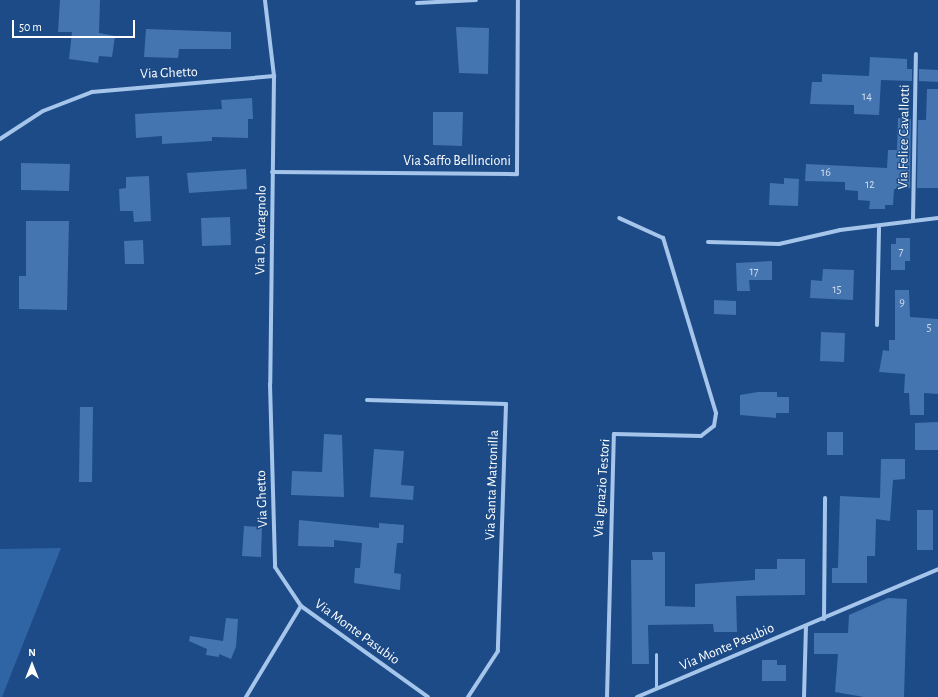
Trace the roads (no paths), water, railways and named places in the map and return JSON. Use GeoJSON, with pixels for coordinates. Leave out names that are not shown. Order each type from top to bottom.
{"type":"FeatureCollection","features":[{"type":"Feature","properties":{"kind":"street"},"geometry":{"type":"LineString","coordinates":[[265,0],[274,76]]}},
{"type":"Feature","properties":{"kind":"street"},"geometry":{"type":"LineString","coordinates":[[417,3],[476,0]]}},
{"type":"Feature","properties":{"kind":"street","name":"Via Saffo Bellincioni"},"geometry":{"type":"LineString","coordinates":[[272,172],[517,174],[518,0]]}},
{"type":"Feature","properties":{"kind":"street","name":"Via Felice Cavallotti"},"geometry":{"type":"LineString","coordinates":[[913,220],[916,54]]}},
{"type":"Feature","properties":{"kind":"street","name":"Via Ghetto"},"geometry":{"type":"LineString","coordinates":[[0,139],[43,111],[92,92],[274,76]]}},
{"type":"Feature","properties":{"kind":"street","name":"Via D. Varagnolo"},"geometry":{"type":"LineString","coordinates":[[270,384],[274,76]]}},
{"type":"Feature","properties":{"kind":"street","name":"Via Ignazio Testori"},"geometry":{"type":"LineString","coordinates":[[607,697],[614,434],[701,436],[714,426],[716,413],[663,238],[619,218]]}},
{"type":"Feature","properties":{"kind":"street"},"geometry":{"type":"LineString","coordinates":[[708,242],[779,244],[840,230],[879,228],[913,220],[938,218]]}},
{"type":"Feature","properties":{"kind":"street"},"geometry":{"type":"LineString","coordinates":[[877,325],[879,228]]}},
{"type":"Feature","properties":{"kind":"street","name":"Via Ghetto"},"geometry":{"type":"LineString","coordinates":[[270,384],[275,567],[301,606]]}},
{"type":"Feature","properties":{"kind":"street","name":"Via Santa Matronilla"},"geometry":{"type":"LineString","coordinates":[[367,400],[506,404],[498,651],[468,697]]}},
{"type":"Feature","properties":{"kind":"street"},"geometry":{"type":"LineString","coordinates":[[824,619],[825,498]]}},
{"type":"Feature","properties":{"kind":"street","name":"Via Monte Pasubio"},"geometry":{"type":"LineString","coordinates":[[637,697],[824,619],[938,569]]}},
{"type":"Feature","properties":{"kind":"street","name":"Via Monte Pasubio"},"geometry":{"type":"LineString","coordinates":[[246,697],[301,606],[428,697]]}},
{"type":"Feature","properties":{"kind":"street"},"geometry":{"type":"LineString","coordinates":[[804,697],[806,626]]}},
{"type":"Feature","properties":{"kind":"lane","name":"Via Monte Pasubio"},"geometry":{"type":"LineString","coordinates":[[656,654],[656,688]]}}]}
